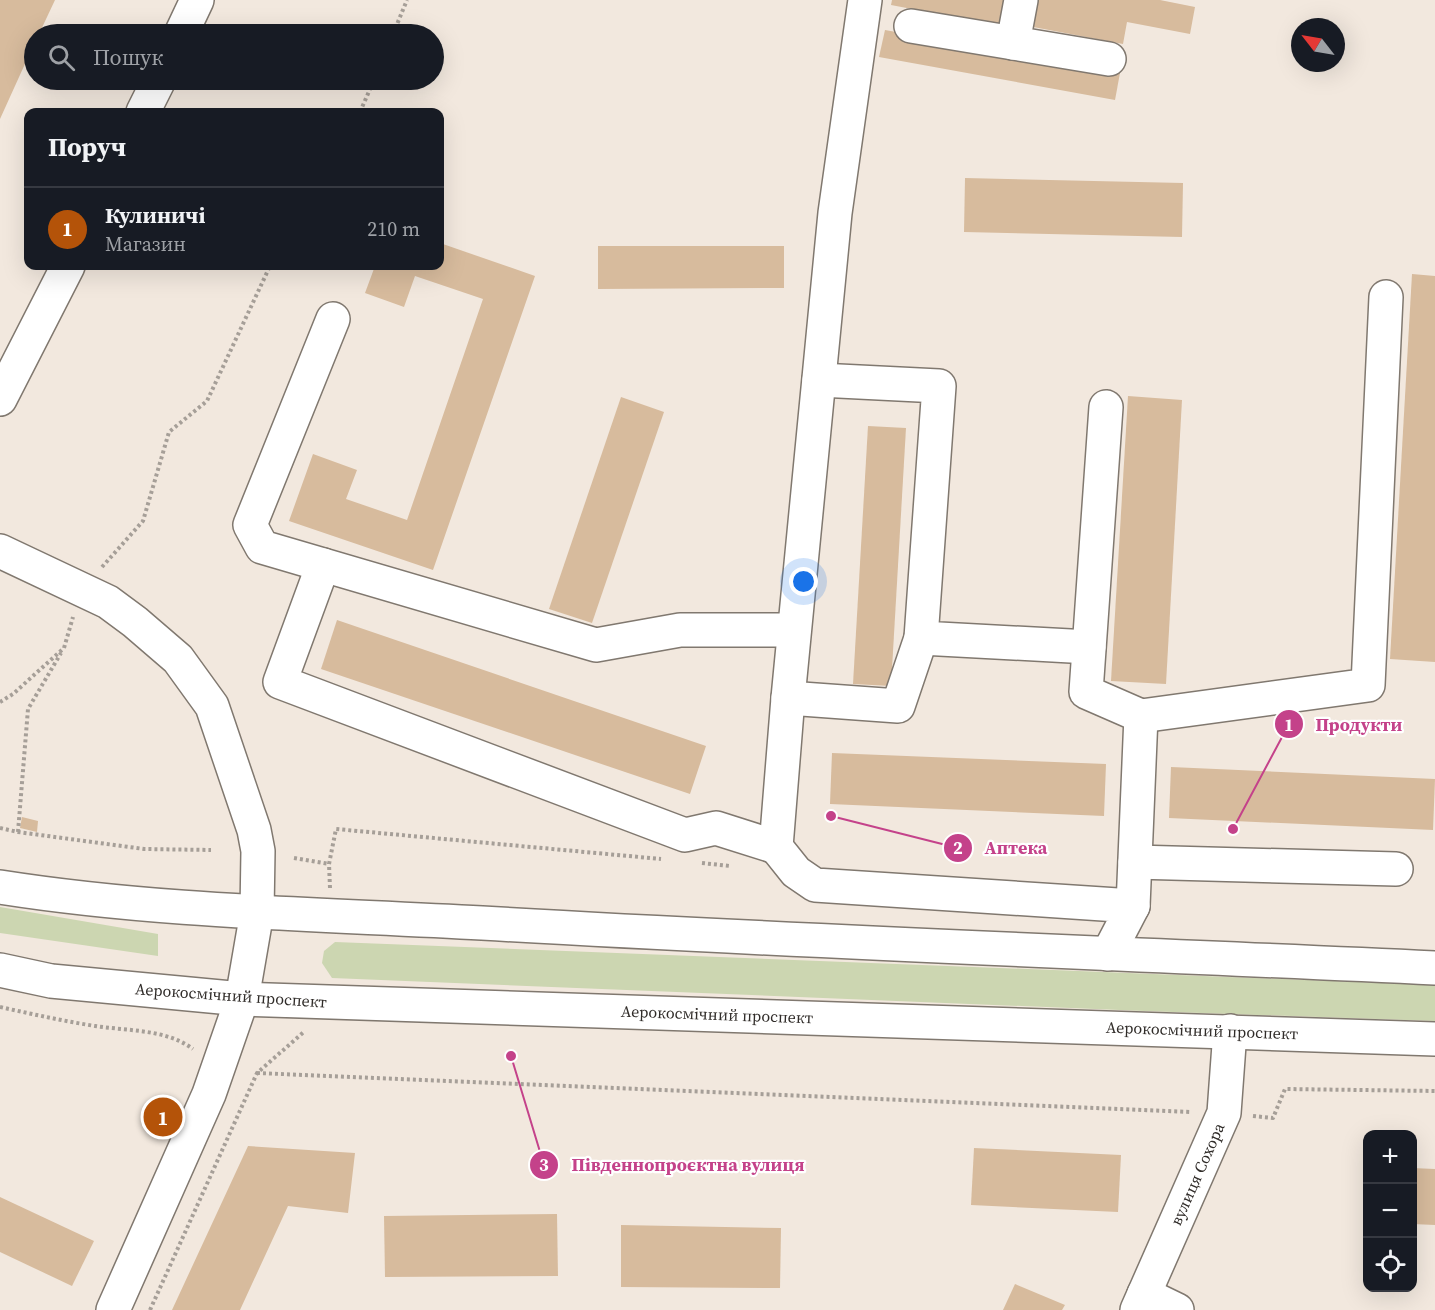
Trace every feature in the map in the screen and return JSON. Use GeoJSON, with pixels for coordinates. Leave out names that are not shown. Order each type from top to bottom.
{"type":"FeatureCollection","features":[{"type":"Feature","properties":{"kind":"main road"},"geometry":{"type":"LineString","coordinates":[[186,24],[197,0]]}},
{"type":"Feature","properties":{"kind":"main road"},"geometry":{"type":"LineString","coordinates":[[776,847],[794,630],[835,213],[865,0]]}},
{"type":"Feature","properties":{"kind":"main road"},"geometry":{"type":"LineString","coordinates":[[1013,43],[1021,0]]}},
{"type":"Feature","properties":{"kind":"main road"},"geometry":{"type":"LineString","coordinates":[[911,26],[1109,59]]}},
{"type":"Feature","properties":{"kind":"main road"},"geometry":{"type":"LineString","coordinates":[[145,108],[154,90]]}},
{"type":"Feature","properties":{"kind":"main road"},"geometry":{"type":"LineString","coordinates":[[0,399],[62,276]]}},
{"type":"Feature","properties":{"kind":"main road"},"geometry":{"type":"LineString","coordinates":[[1106,407],[1086,692],[1141,716],[1368,685],[1386,297]]}},
{"type":"Feature","properties":{"kind":"main road"},"geometry":{"type":"LineString","coordinates":[[333,319],[250,525],[262,547],[596,645],[680,630],[794,630]]}},
{"type":"Feature","properties":{"kind":"main road"},"geometry":{"type":"LineString","coordinates":[[788,698],[898,706],[921,638],[939,386],[819,380]]}},
{"type":"Feature","properties":{"kind":"main road"},"geometry":{"type":"LineString","coordinates":[[0,551],[108,602],[178,659],[212,706],[254,830],[258,851],[257,912],[242,999],[209,1094],[113,1310]]}},
{"type":"Feature","properties":{"kind":"main road"},"geometry":{"type":"LineString","coordinates":[[323,565],[280,682],[685,836],[716,828],[776,847],[796,872],[815,885],[1133,906]]}},
{"type":"Feature","properties":{"kind":"main road"},"geometry":{"type":"LineString","coordinates":[[921,638],[1089,647]]}},
{"type":"Feature","properties":{"kind":"main road"},"geometry":{"type":"LineString","coordinates":[[1108,954],[1133,906],[1141,716]]}},
{"type":"Feature","properties":{"kind":"main road"},"geometry":{"type":"LineString","coordinates":[[1135,862],[1396,869]]}},
{"type":"Feature","properties":{"kind":"main road"},"geometry":{"type":"LineString","coordinates":[[0,887],[52,895],[257,912],[330,914],[635,932],[1435,968]]}},
{"type":"Feature","properties":{"kind":"main road","name":"Аерокосмічний проспект"},"geometry":{"type":"LineString","coordinates":[[0,970],[51,981],[242,999],[1435,1039]]}},
{"type":"Feature","properties":{"kind":"main road","name":"вулиця Сохора"},"geometry":{"type":"LineString","coordinates":[[1141,1302],[1224,1113],[1230,1031]]}},
{"type":"Feature","properties":{"kind":"main road"},"geometry":{"type":"LineString","coordinates":[[1141,1302],[1177,1310]]}},
{"type":"Feature","properties":{"kind":"path"},"geometry":{"type":"LineString","coordinates":[[397,24],[407,0]]}},
{"type":"Feature","properties":{"kind":"path"},"geometry":{"type":"LineString","coordinates":[[362,108],[370,90]]}},
{"type":"Feature","properties":{"kind":"path"},"geometry":{"type":"LineString","coordinates":[[18,832],[28,709],[64,648],[82,590],[143,521],[169,432],[207,401],[268,270]]}},
{"type":"Feature","properties":{"kind":"path"},"geometry":{"type":"LineString","coordinates":[[0,702],[13,694],[64,648]]}},
{"type":"Feature","properties":{"kind":"path"},"geometry":{"type":"LineString","coordinates":[[0,828],[144,849],[211,850]]}},
{"type":"Feature","properties":{"kind":"path"},"geometry":{"type":"LineString","coordinates":[[330,889],[329,864],[336,829],[667,860]]}},
{"type":"Feature","properties":{"kind":"path"},"geometry":{"type":"LineString","coordinates":[[294,858],[329,864]]}},
{"type":"Feature","properties":{"kind":"path"},"geometry":{"type":"LineString","coordinates":[[690,862],[737,867]]}},
{"type":"Feature","properties":{"kind":"path"},"geometry":{"type":"LineString","coordinates":[[0,1007],[94,1026],[170,1036],[193,1049],[196,1056]]}},
{"type":"Feature","properties":{"kind":"path"},"geometry":{"type":"LineString","coordinates":[[150,1310],[257,1073],[311,1026]]}},
{"type":"Feature","properties":{"kind":"path"},"geometry":{"type":"LineString","coordinates":[[257,1073],[1224,1113],[1273,1118],[1285,1089],[1435,1091]]}},
{"type":"Feature","properties":{"kind":"green space"},"geometry":{"type":"Polygon","coordinates":[[[0,907],[158,934],[158,956],[0,933],[0,907]]]}},
{"type":"Feature","properties":{"kind":"green space"},"geometry":{"type":"Polygon","coordinates":[[[335,942],[1435,985],[1435,1021],[332,978],[322,963],[324,951],[335,942]]]}},
{"type":"Feature","properties":{"kind":"building"},"geometry":{"type":"Polygon","coordinates":[[[0,0],[55,0],[44,24],[24,24],[24,66],[0,119],[0,0]]]}},
{"type":"Feature","properties":{"kind":"building"},"geometry":{"type":"Polygon","coordinates":[[[892,0],[1012,0],[1006,27],[891,5],[892,0]]]}},
{"type":"Feature","properties":{"kind":"building"},"geometry":{"type":"Polygon","coordinates":[[[1033,0],[1160,0],[1195,7],[1190,34],[1127,22],[1123,44],[1028,26],[1033,0]]]}},
{"type":"Feature","properties":{"kind":"building"},"geometry":{"type":"Polygon","coordinates":[[[885,30],[1120,73],[1115,100],[879,57],[885,30]]]}},
{"type":"Feature","properties":{"kind":"building"},"geometry":{"type":"Polygon","coordinates":[[[965,178],[1183,183],[1182,237],[964,232],[965,178]]]}},
{"type":"Feature","properties":{"kind":"building"},"geometry":{"type":"Polygon","coordinates":[[[444,244],[535,276],[433,570],[289,521],[313,454],[357,470],[346,499],[407,520],[483,299],[415,276],[404,307],[365,293],[374,270],[444,270],[444,244]]]}},
{"type":"Feature","properties":{"kind":"building"},"geometry":{"type":"Polygon","coordinates":[[[598,246],[784,246],[784,288],[598,289],[598,246]]]}},
{"type":"Feature","properties":{"kind":"building"},"geometry":{"type":"Polygon","coordinates":[[[1412,274],[1435,276],[1435,662],[1390,659],[1412,274]]]}},
{"type":"Feature","properties":{"kind":"building"},"geometry":{"type":"Polygon","coordinates":[[[1128,396],[1182,400],[1166,684],[1111,681],[1128,396]]]}},
{"type":"Feature","properties":{"kind":"building"},"geometry":{"type":"Polygon","coordinates":[[[621,397],[664,412],[592,623],[549,609],[621,397]]]}},
{"type":"Feature","properties":{"kind":"building"},"geometry":{"type":"Polygon","coordinates":[[[868,426],[906,428],[891,686],[853,684],[868,426]]]}},
{"type":"Feature","properties":{"kind":"building"},"geometry":{"type":"Polygon","coordinates":[[[337,620],[706,746],[690,794],[321,669],[337,620]]]}},
{"type":"Feature","properties":{"kind":"building"},"geometry":{"type":"Polygon","coordinates":[[[832,753],[1106,764],[1104,816],[830,804],[832,753]]]}},
{"type":"Feature","properties":{"kind":"building"},"geometry":{"type":"Polygon","coordinates":[[[1171,767],[1435,779],[1433,830],[1169,818],[1171,767]]]}},
{"type":"Feature","properties":{"kind":"building"},"geometry":{"type":"Polygon","coordinates":[[[22,817],[38,821],[37,832],[20,828],[22,817]]]}},
{"type":"Feature","properties":{"kind":"building"},"geometry":{"type":"Polygon","coordinates":[[[248,1146],[355,1153],[348,1213],[288,1206],[240,1310],[172,1310],[248,1146]]]}},
{"type":"Feature","properties":{"kind":"building"},"geometry":{"type":"Polygon","coordinates":[[[974,1148],[1121,1155],[1118,1212],[971,1205],[974,1148]]]}},
{"type":"Feature","properties":{"kind":"building"},"geometry":{"type":"Polygon","coordinates":[[[1417,1168],[1435,1169],[1435,1225],[1417,1224],[1417,1168]]]}},
{"type":"Feature","properties":{"kind":"building"},"geometry":{"type":"Polygon","coordinates":[[[0,1197],[94,1241],[72,1286],[0,1252],[0,1197]]]}},
{"type":"Feature","properties":{"kind":"building"},"geometry":{"type":"Polygon","coordinates":[[[557,1214],[558,1276],[385,1277],[384,1216],[557,1214]]]}},
{"type":"Feature","properties":{"kind":"building"},"geometry":{"type":"Polygon","coordinates":[[[621,1225],[781,1228],[780,1288],[621,1287],[621,1225]]]}},
{"type":"Feature","properties":{"kind":"building"},"geometry":{"type":"Polygon","coordinates":[[[1015,1284],[1065,1305],[1062,1310],[1003,1310],[1015,1284]]]}},
{"type":"Feature","properties":{"kind":"place","name":"Аптека"},"geometry":{"type":"Point","coordinates":[831,816]}},
{"type":"Feature","properties":{"kind":"place","name":"Продукти"},"geometry":{"type":"Point","coordinates":[1233,829]}},
{"type":"Feature","properties":{"kind":"place","name":"Південнопроєктна вулиця"},"geometry":{"type":"Point","coordinates":[511,1056]}},
{"type":"Feature","properties":{"kind":"place","name":"Кулиничі"},"geometry":{"type":"Point","coordinates":[163,1117]}}]}
